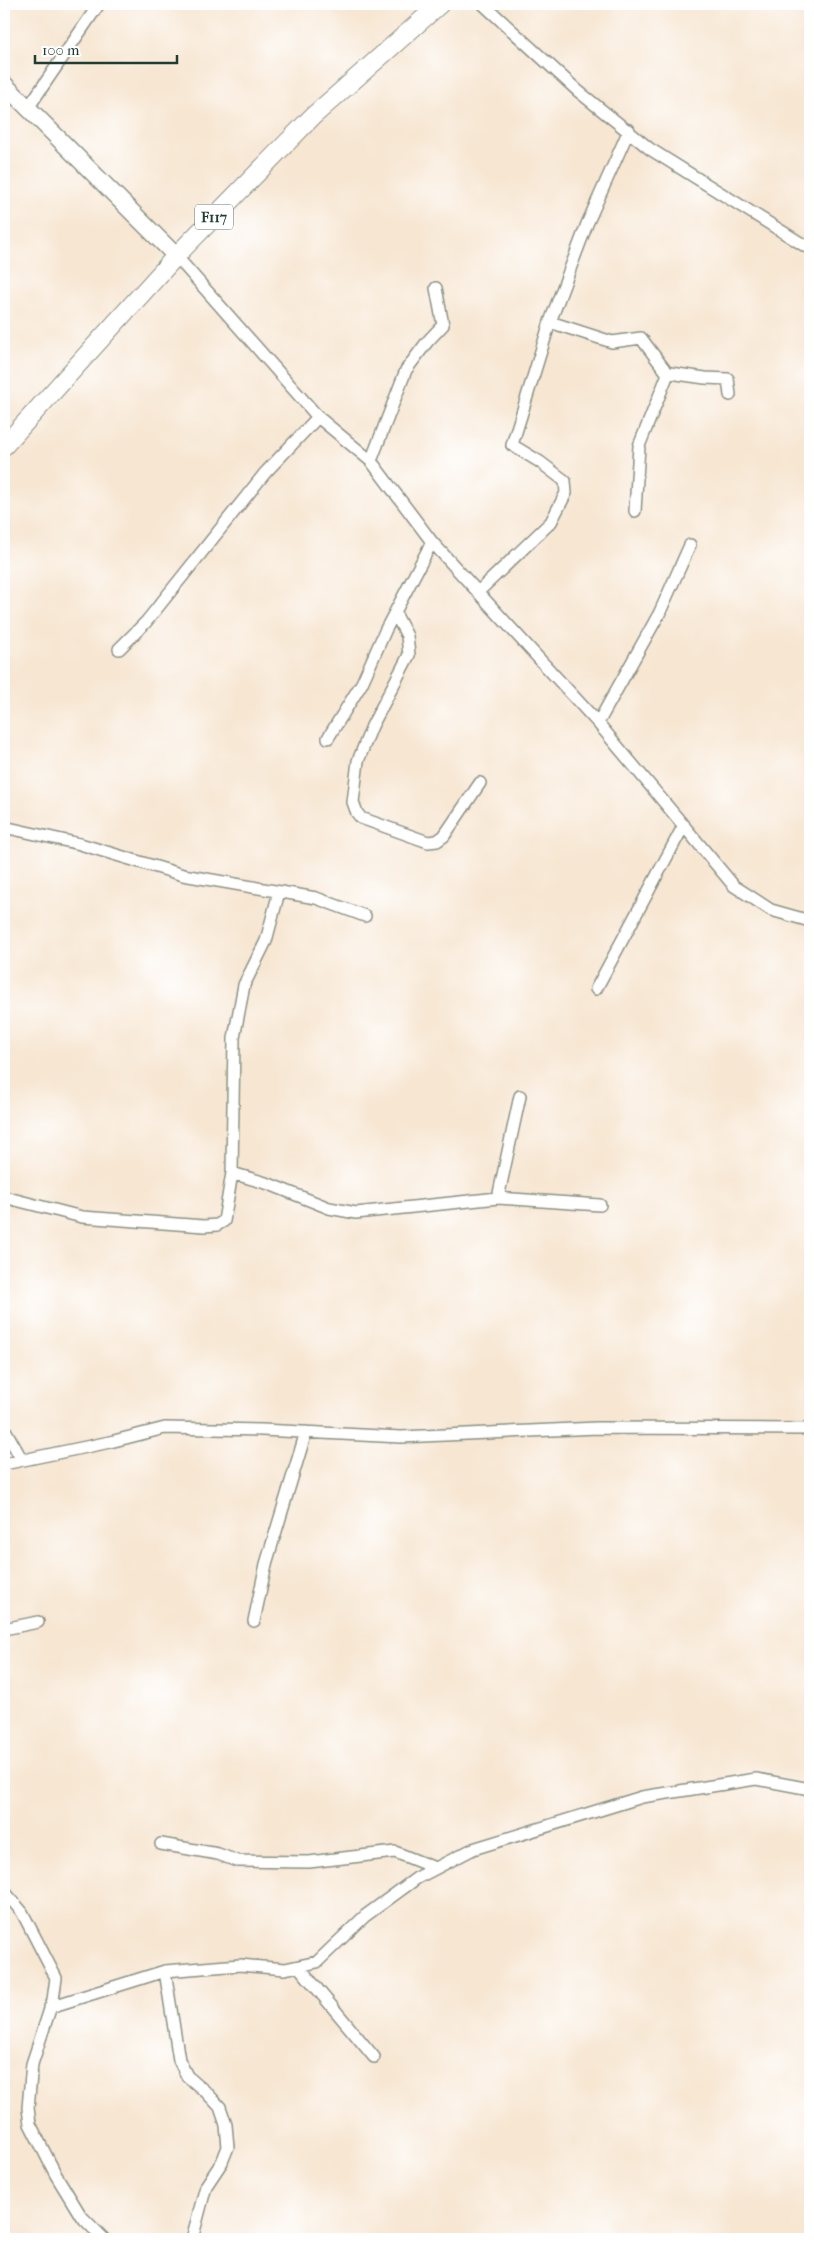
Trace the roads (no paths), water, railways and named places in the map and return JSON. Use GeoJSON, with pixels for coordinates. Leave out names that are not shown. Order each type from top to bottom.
{"type":"FeatureCollection","features":[{"type":"Feature","properties":{"kind":"main road","name":"F117"},"geometry":{"type":"LineString","coordinates":[[4,446],[176,256],[313,116],[440,4]]}},
{"type":"Feature","properties":{"kind":"main road"},"geometry":{"type":"LineString","coordinates":[[4,84],[176,256]]}},
{"type":"Feature","properties":{"kind":"street"},"geometry":{"type":"LineString","coordinates":[[28,108],[98,4]]}},
{"type":"Feature","properties":{"kind":"street"},"geometry":{"type":"LineString","coordinates":[[483,4],[578,91],[629,130],[650,149],[810,248]]}},
{"type":"Feature","properties":{"kind":"street"},"geometry":{"type":"LineString","coordinates":[[478,592],[551,522],[566,493],[565,481],[512,444],[550,322],[586,224],[629,130]]}},
{"type":"Feature","properties":{"kind":"street"},"geometry":{"type":"LineString","coordinates":[[176,256],[318,418],[371,461],[432,542],[598,724],[734,886],[771,910],[810,921]]}},
{"type":"Feature","properties":{"kind":"street"},"geometry":{"type":"LineString","coordinates":[[371,461],[406,370],[427,342],[443,325],[436,288]]}},
{"type":"Feature","properties":{"kind":"street"},"geometry":{"type":"LineString","coordinates":[[550,322],[612,342],[641,338],[668,374]]}},
{"type":"Feature","properties":{"kind":"street"},"geometry":{"type":"LineString","coordinates":[[668,374],[670,372],[705,378],[728,379],[730,395]]}},
{"type":"Feature","properties":{"kind":"street"},"geometry":{"type":"LineString","coordinates":[[635,511],[639,446],[668,374]]}},
{"type":"Feature","properties":{"kind":"street"},"geometry":{"type":"LineString","coordinates":[[119,649],[176,585],[266,472],[318,418]]}},
{"type":"Feature","properties":{"kind":"street"},"geometry":{"type":"LineString","coordinates":[[328,738],[362,682],[432,542]]}},
{"type":"Feature","properties":{"kind":"street"},"geometry":{"type":"LineString","coordinates":[[598,724],[659,614],[690,545]]}},
{"type":"Feature","properties":{"kind":"street"},"geometry":{"type":"LineString","coordinates":[[395,613],[407,636],[409,655],[372,726],[358,761],[353,802],[357,814],[361,818],[428,842],[437,841],[444,836],[480,783]]}},
{"type":"Feature","properties":{"kind":"street"},"geometry":{"type":"LineString","coordinates":[[596,989],[684,825]]}},
{"type":"Feature","properties":{"kind":"street"},"geometry":{"type":"LineString","coordinates":[[4,827],[80,844],[183,875],[316,898],[366,916]]}},
{"type":"Feature","properties":{"kind":"street"},"geometry":{"type":"LineString","coordinates":[[4,1197],[82,1217],[204,1226],[224,1221],[232,1173],[234,1038],[244,985],[266,941],[279,892]]}},
{"type":"Feature","properties":{"kind":"street"},"geometry":{"type":"LineString","coordinates":[[498,1198],[520,1096]]}},
{"type":"Feature","properties":{"kind":"street"},"geometry":{"type":"LineString","coordinates":[[232,1173],[269,1184],[329,1208],[356,1213],[498,1198],[600,1205]]}},
{"type":"Feature","properties":{"kind":"street"},"geometry":{"type":"LineString","coordinates":[[4,1428],[22,1460]]}},
{"type":"Feature","properties":{"kind":"street"},"geometry":{"type":"LineString","coordinates":[[4,1464],[110,1442],[165,1428],[306,1432],[402,1438],[598,1428],[810,1429]]}},
{"type":"Feature","properties":{"kind":"street"},"geometry":{"type":"LineString","coordinates":[[254,1620],[266,1564],[306,1432]]}},
{"type":"Feature","properties":{"kind":"street"},"geometry":{"type":"LineString","coordinates":[[4,1629],[38,1622]]}},
{"type":"Feature","properties":{"kind":"street"},"geometry":{"type":"LineString","coordinates":[[50,2007],[165,1971],[240,1965],[278,1969],[299,1967],[318,1962],[365,1916],[417,1878],[473,1849],[642,1797],[756,1779],[810,1789]]}},
{"type":"Feature","properties":{"kind":"street"},"geometry":{"type":"LineString","coordinates":[[161,1844],[218,1854],[238,1861],[309,1862],[395,1852],[436,1868]]}},
{"type":"Feature","properties":{"kind":"street"},"geometry":{"type":"LineString","coordinates":[[4,1891],[22,1912],[56,1978],[50,2007],[32,2064],[28,2108],[30,2124],[56,2174],[81,2216],[104,2239]]}},
{"type":"Feature","properties":{"kind":"street"},"geometry":{"type":"LineString","coordinates":[[299,1967],[374,2057]]}},
{"type":"Feature","properties":{"kind":"street"},"geometry":{"type":"LineString","coordinates":[[165,1971],[179,2060],[187,2076],[208,2093],[220,2107],[226,2125],[228,2147],[222,2162],[206,2186],[192,2239]]}}]}
